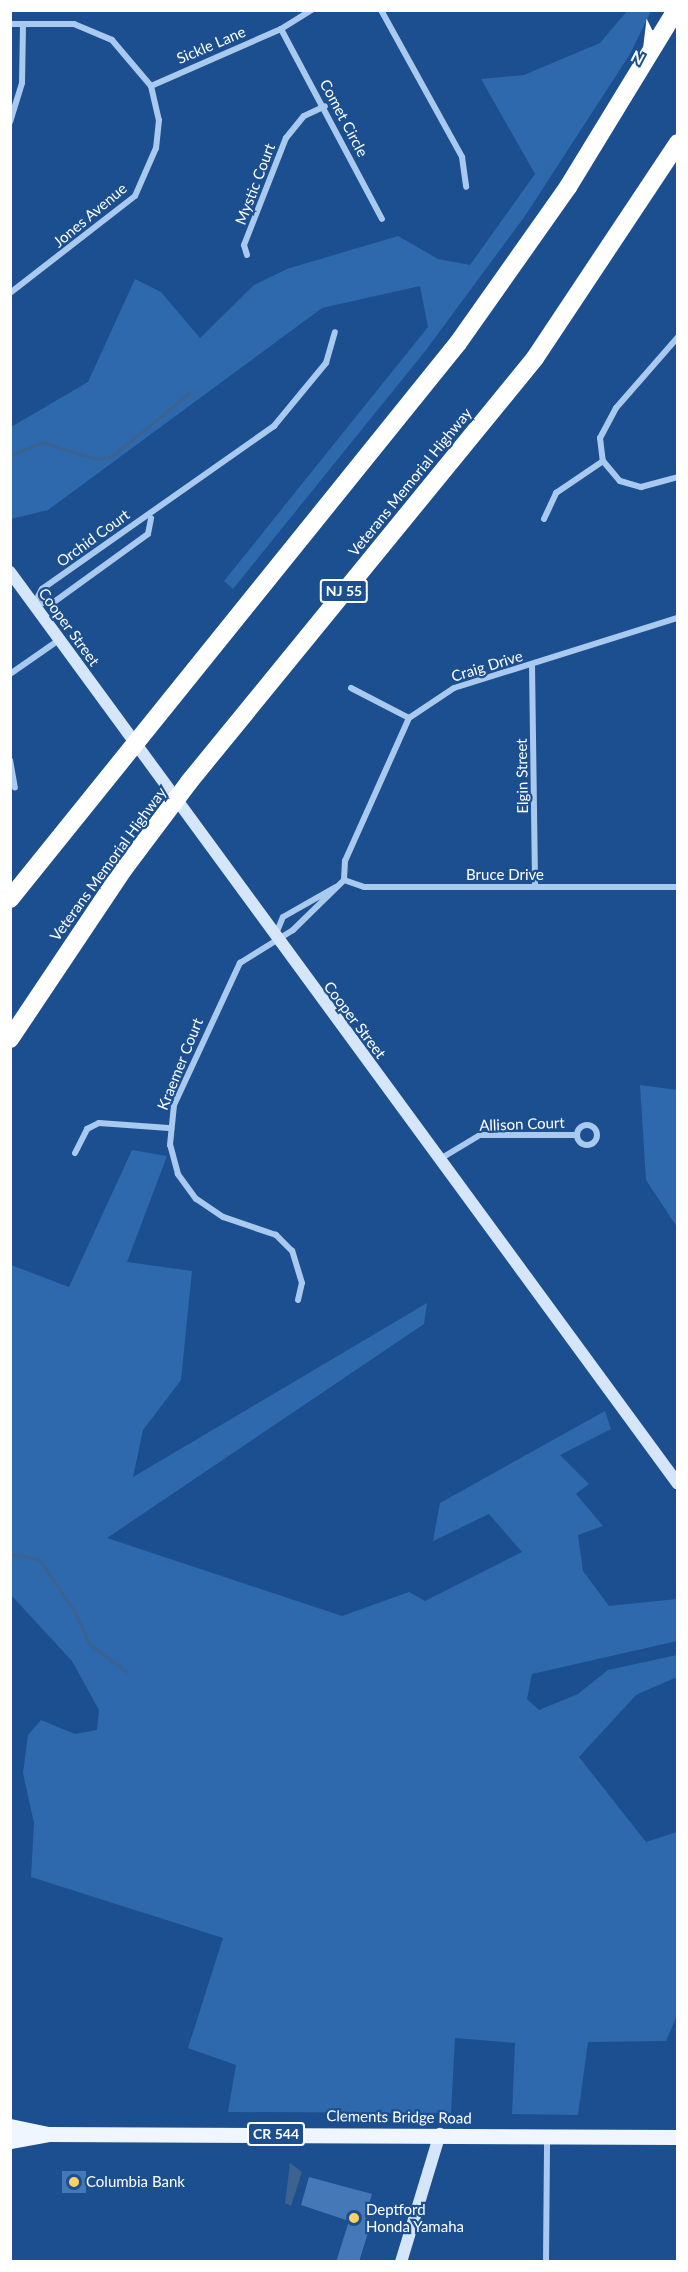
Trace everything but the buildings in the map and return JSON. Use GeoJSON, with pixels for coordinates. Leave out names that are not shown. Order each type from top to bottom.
{"type":"FeatureCollection","features":[{"type":"Feature","properties":{"kind":"highway"},"geometry":{"type":"LineString","coordinates":[[10,899],[458,343],[568,187],[676,10]]}},
{"type":"Feature","properties":{"kind":"highway","name":"Veterans Memorial Highway"},"geometry":{"type":"LineString","coordinates":[[10,1039],[123,870],[189,782],[535,358],[678,143]]}},
{"type":"Feature","properties":{"kind":"main road","name":"Cooper Street"},"geometry":{"type":"LineString","coordinates":[[10,572],[275,938],[678,1484]]}},
{"type":"Feature","properties":{"kind":"main road","name":"Clements Bridge Road"},"geometry":{"type":"LineString","coordinates":[[10,2126],[48,2134]]}},
{"type":"Feature","properties":{"kind":"main road","name":"Clements Bridge Road"},"geometry":{"type":"LineString","coordinates":[[10,2141],[48,2134],[440,2134],[678,2138]]}},
{"type":"Feature","properties":{"kind":"main road"},"geometry":{"type":"LineString","coordinates":[[401,2262],[440,2134]]}},
{"type":"Feature","properties":{"kind":"street","name":"Sickle Lane"},"geometry":{"type":"LineString","coordinates":[[151,86],[281,29],[311,10]]}},
{"type":"Feature","properties":{"kind":"street"},"geometry":{"type":"LineString","coordinates":[[381,10],[462,157],[466,187]]}},
{"type":"Feature","properties":{"kind":"street","name":"Jones Avenue"},"geometry":{"type":"LineString","coordinates":[[10,24],[53,22],[90,30],[129,55],[151,86],[159,120],[156,148],[135,196],[10,293]]}},
{"type":"Feature","properties":{"kind":"street"},"geometry":{"type":"LineString","coordinates":[[10,122],[22,83],[23,24]]}},
{"type":"Feature","properties":{"kind":"street","name":"Comet Circle"},"geometry":{"type":"LineString","coordinates":[[281,29],[325,106],[382,219]]}},
{"type":"Feature","properties":{"kind":"street","name":"Mystic Court"},"geometry":{"type":"LineString","coordinates":[[247,255],[244,245],[286,138],[303,116],[325,106]]}},
{"type":"Feature","properties":{"kind":"street","name":"Orchid Court"},"geometry":{"type":"LineString","coordinates":[[34,604],[42,589],[128,526],[151,518],[274,426],[326,363],[335,332]]}},
{"type":"Feature","properties":{"kind":"street"},"geometry":{"type":"LineString","coordinates":[[678,337],[609,418],[600,438],[603,461],[610,475],[630,486],[678,477]]}},
{"type":"Feature","properties":{"kind":"street"},"geometry":{"type":"LineString","coordinates":[[544,519],[556,493],[603,461]]}},
{"type":"Feature","properties":{"kind":"street","name":"Orchid Court"},"geometry":{"type":"LineString","coordinates":[[34,604],[54,602],[148,534],[151,518]]}},
{"type":"Feature","properties":{"kind":"street","name":"Craig Drive"},"geometry":{"type":"LineString","coordinates":[[409,718],[454,688],[678,618]]}},
{"type":"Feature","properties":{"kind":"street"},"geometry":{"type":"LineString","coordinates":[[10,674],[59,640]]}},
{"type":"Feature","properties":{"kind":"street","name":"Elgin Street"},"geometry":{"type":"LineString","coordinates":[[532,665],[535,887]]}},
{"type":"Feature","properties":{"kind":"street"},"geometry":{"type":"LineString","coordinates":[[275,938],[283,917],[336,887],[344,880],[345,861],[409,718],[351,688]]}},
{"type":"Feature","properties":{"kind":"street"},"geometry":{"type":"LineString","coordinates":[[10,759],[15,788]]}},
{"type":"Feature","properties":{"kind":"street","name":"Bruce Drive"},"geometry":{"type":"LineString","coordinates":[[344,880],[364,887],[678,887]]}},
{"type":"Feature","properties":{"kind":"street"},"geometry":{"type":"LineString","coordinates":[[275,938],[321,907],[336,887]]}},
{"type":"Feature","properties":{"kind":"street","name":"Kraemer Court"},"geometry":{"type":"LineString","coordinates":[[275,938],[231,975],[169,1128],[173,1162],[196,1199],[224,1217],[276,1235],[292,1251],[302,1283],[298,1300]]}},
{"type":"Feature","properties":{"kind":"street"},"geometry":{"type":"LineString","coordinates":[[75,1153],[87,1129],[99,1123],[169,1128]]}},
{"type":"Feature","properties":{"kind":"street","name":"Allison Court"},"geometry":{"type":"LineString","coordinates":[[440,1159],[480,1135],[576,1135]]}},
{"type":"Feature","properties":{"kind":"street"},"geometry":{"type":"LineString","coordinates":[[546,2262],[547,2136]]}},
{"type":"Feature","properties":{"kind":"shaded area"},"geometry":{"type":"Polygon","coordinates":[[[627,11],[651,11],[630,54],[525,216],[426,350],[233,589],[224,581],[428,327],[420,286],[322,308],[48,510],[11,519],[11,427],[88,382],[135,279],[161,292],[200,338],[254,285],[287,269],[398,236],[438,259],[470,265],[535,174],[481,79],[524,75],[600,43],[627,11]]]}},
{"type":"Feature","properties":{"kind":"shaded area"},"geometry":{"type":"Polygon","coordinates":[[[640,1085],[677,1090],[677,1227],[646,1180],[640,1085]]]}},
{"type":"Feature","properties":{"kind":"shaded area"},"geometry":{"type":"Polygon","coordinates":[[[132,1150],[167,1156],[127,1262],[192,1271],[181,1380],[143,1430],[133,1477],[427,1303],[424,1324],[107,1538],[342,1616],[409,1592],[425,1601],[522,1552],[489,1514],[433,1541],[440,1503],[605,1411],[611,1429],[560,1455],[589,1484],[576,1494],[603,1526],[578,1535],[583,1571],[609,1606],[677,1599],[677,1641],[532,1674],[527,1699],[539,1710],[578,1694],[608,1670],[677,1655],[677,1677],[636,1695],[579,1757],[646,1842],[677,1832],[678,2013],[666,2041],[588,2042],[578,2115],[512,2114],[515,2043],[455,2038],[451,2113],[228,2112],[236,2065],[188,2048],[223,1938],[31,1877],[34,1823],[23,1773],[28,1735],[41,1720],[75,1734],[97,1730],[99,1710],[72,1661],[11,1595],[11,1265],[69,1287],[132,1150]]]}},
{"type":"Feature","properties":{"kind":"shaded area"},"geometry":{"type":"Polygon","coordinates":[[[290,2163],[302,2172],[291,2206],[285,2203],[290,2163]]]}},
{"type":"Feature","properties":{"kind":"waterway"},"geometry":{"type":"LineString","coordinates":[[10,455],[42,442],[96,459],[111,457],[189,393]]}},
{"type":"Feature","properties":{"kind":"waterway"},"geometry":{"type":"LineString","coordinates":[[10,1554],[39,1559],[75,1612],[89,1644],[127,1672]]}},
{"type":"Feature","properties":{"kind":"place","name":"Columbia Bank"},"geometry":{"type":"Point","coordinates":[74,2182]}},
{"type":"Feature","properties":{"kind":"place","name":"Deptford Honda Yamaha"},"geometry":{"type":"Point","coordinates":[354,2218]}}]}
